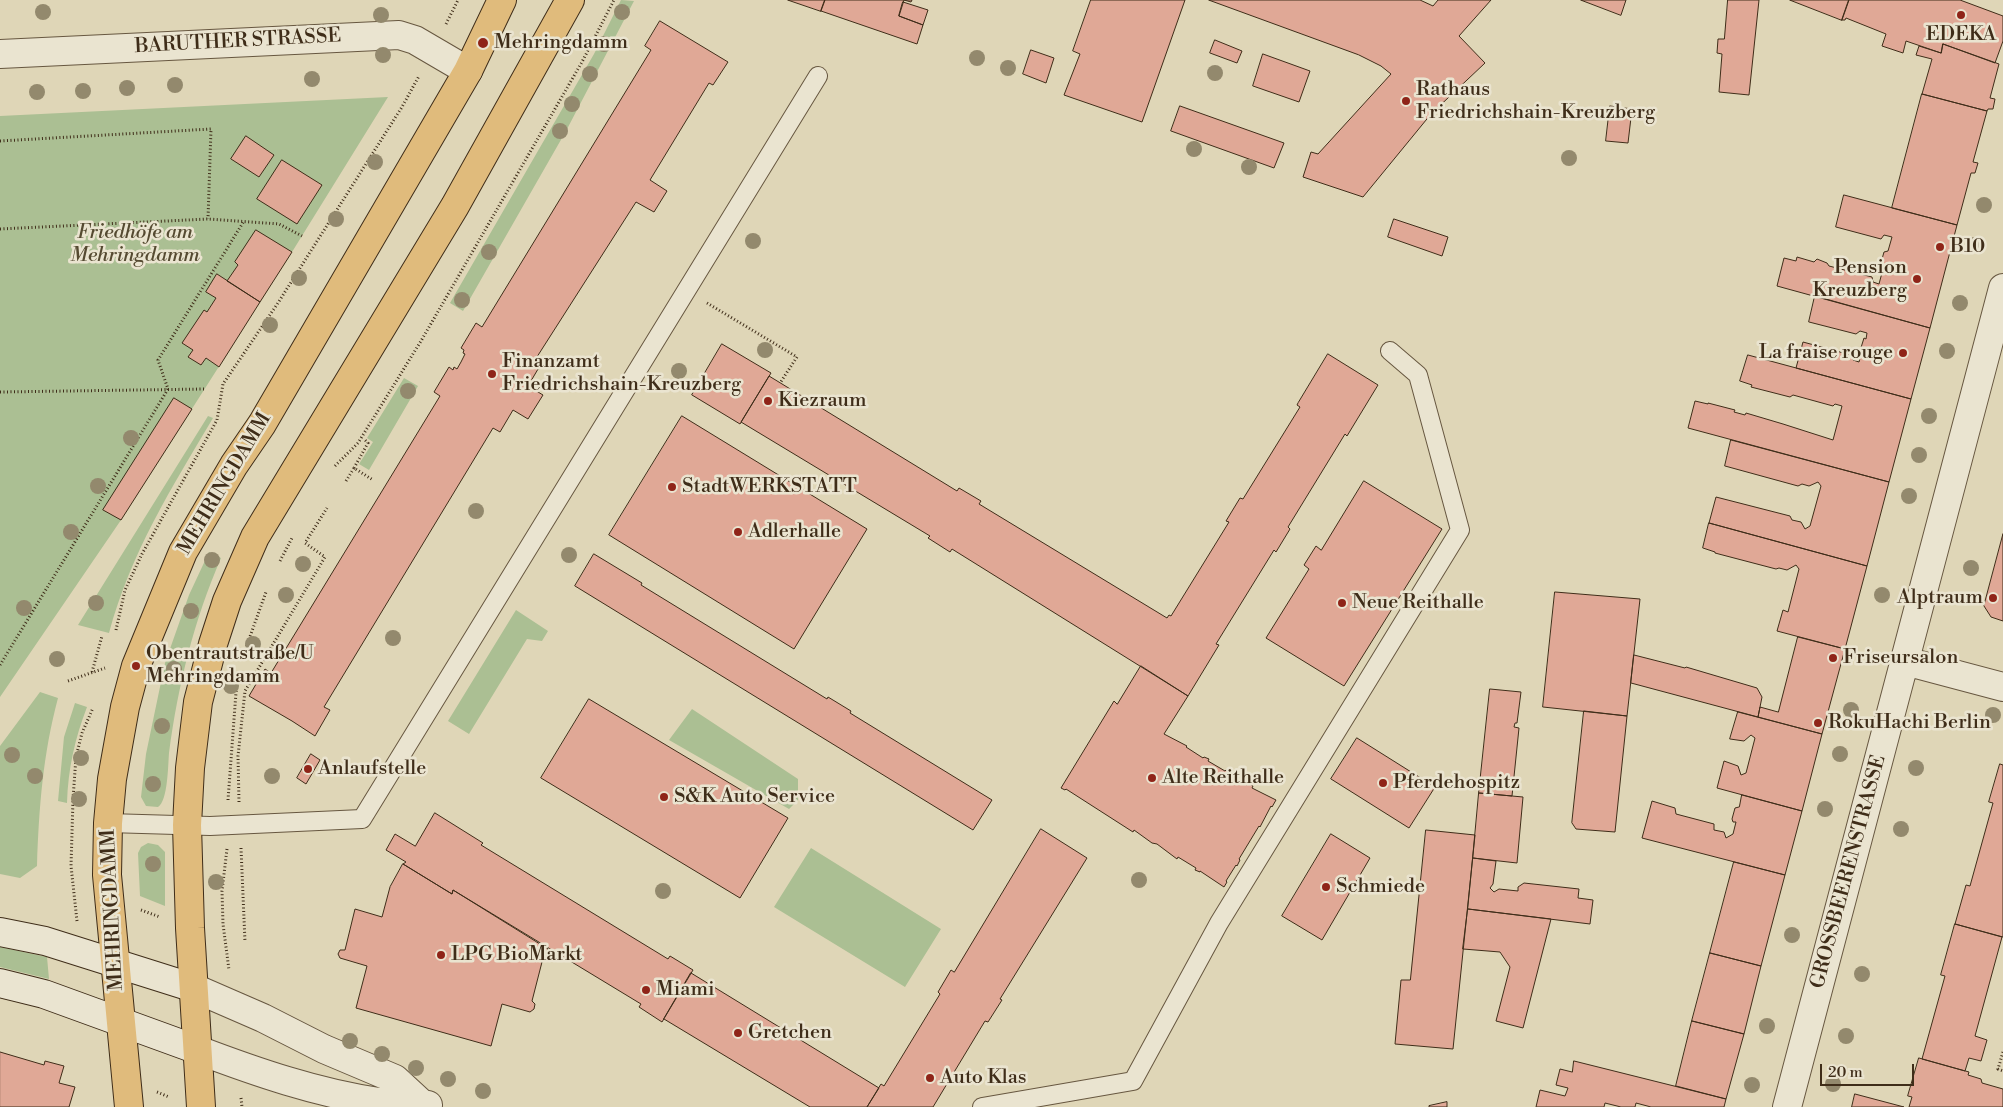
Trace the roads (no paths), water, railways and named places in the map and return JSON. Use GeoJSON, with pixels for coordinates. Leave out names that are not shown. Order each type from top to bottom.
{"type":"FeatureCollection","features":[{"type":"Feature","properties":{"kind":"main road","name":"MEHRINGDAMM"},"geometry":{"type":"LineString","coordinates":[[129,1107],[107,875],[108,823],[118,740],[124,707],[136,666],[184,552],[229,473],[262,424],[468,71],[502,0]]}},
{"type":"Feature","properties":{"kind":"main road"},"geometry":{"type":"LineString","coordinates":[[201,1107],[187,825],[190,768],[198,702],[213,644],[235,580],[255,537],[455,206],[570,0]]}},
{"type":"Feature","properties":{"kind":"street","name":"BARUTHER STRASSE"},"geometry":{"type":"LineString","coordinates":[[0,54],[399,35],[415,40],[468,71]]}},
{"type":"Feature","properties":{"kind":"street","name":"GROSSBEERENSTRASSE"},"geometry":{"type":"LineString","coordinates":[[1787,1107],[2003,288]]}},
{"type":"Feature","properties":{"kind":"street"},"geometry":{"type":"LineString","coordinates":[[1905,661],[2003,687]]}},
{"type":"Feature","properties":{"kind":"street"},"geometry":{"type":"LineString","coordinates":[[0,932],[45,941],[194,988],[262,1018],[324,1049],[395,1079],[428,1105]]}},
{"type":"Feature","properties":{"kind":"street"},"geometry":{"type":"LineString","coordinates":[[0,983],[44,994],[266,1076],[380,1102],[428,1105]]}},
{"type":"Feature","properties":{"kind":"lane"},"geometry":{"type":"LineString","coordinates":[[108,823],[187,825],[362,819],[818,76]]}},
{"type":"Feature","properties":{"kind":"lane"},"geometry":{"type":"LineString","coordinates":[[982,1107],[1133,1081],[1219,923],[1460,530],[1418,375],[1390,352]]}},
{"type":"Feature","properties":{"kind":"place","name":"EDEKA"},"geometry":{"type":"Point","coordinates":[1961,15]}},
{"type":"Feature","properties":{"kind":"place","name":"Mehringdamm"},"geometry":{"type":"Point","coordinates":[483,43]}},
{"type":"Feature","properties":{"kind":"place","name":"Rathaus Friedrichshain-Kreuzberg"},"geometry":{"type":"Point","coordinates":[1406,101]}},
{"type":"Feature","properties":{"kind":"place","name":"B10"},"geometry":{"type":"Point","coordinates":[1940,247]}},
{"type":"Feature","properties":{"kind":"place","name":"Pension Kreuzberg"},"geometry":{"type":"Point","coordinates":[1917,279]}},
{"type":"Feature","properties":{"kind":"place","name":"La fraise rouge"},"geometry":{"type":"Point","coordinates":[1903,353]}},
{"type":"Feature","properties":{"kind":"place","name":"Finanzamt Friedrichshain-Kreuzberg"},"geometry":{"type":"Point","coordinates":[492,374]}},
{"type":"Feature","properties":{"kind":"place","name":"Kiezraum"},"geometry":{"type":"Point","coordinates":[768,401]}},
{"type":"Feature","properties":{"kind":"place","name":"StadtWERKSTATT"},"geometry":{"type":"Point","coordinates":[672,487]}},
{"type":"Feature","properties":{"kind":"place","name":"Adlerhalle"},"geometry":{"type":"Point","coordinates":[738,532]}},
{"type":"Feature","properties":{"kind":"place","name":"Alptraum"},"geometry":{"type":"Point","coordinates":[1993,598]}},
{"type":"Feature","properties":{"kind":"place","name":"Neue Reithalle"},"geometry":{"type":"Point","coordinates":[1342,603]}},
{"type":"Feature","properties":{"kind":"place","name":"Friseursalon"},"geometry":{"type":"Point","coordinates":[1833,658]}},
{"type":"Feature","properties":{"kind":"place","name":"Obentrautstraße/U Mehringdamm"},"geometry":{"type":"Point","coordinates":[136,666]}},
{"type":"Feature","properties":{"kind":"place","name":"RokuHachi Berlin"},"geometry":{"type":"Point","coordinates":[1818,723]}},
{"type":"Feature","properties":{"kind":"place","name":"Anlaufstelle"},"geometry":{"type":"Point","coordinates":[308,769]}},
{"type":"Feature","properties":{"kind":"place","name":"Alte Reithalle"},"geometry":{"type":"Point","coordinates":[1152,778]}},
{"type":"Feature","properties":{"kind":"place","name":"Pferdehospitz"},"geometry":{"type":"Point","coordinates":[1383,783]}},
{"type":"Feature","properties":{"kind":"place","name":"S&K Auto Service"},"geometry":{"type":"Point","coordinates":[664,797]}},
{"type":"Feature","properties":{"kind":"place","name":"Schmiede"},"geometry":{"type":"Point","coordinates":[1326,887]}},
{"type":"Feature","properties":{"kind":"place","name":"LPG BioMarkt"},"geometry":{"type":"Point","coordinates":[441,955]}},
{"type":"Feature","properties":{"kind":"place","name":"Miami"},"geometry":{"type":"Point","coordinates":[646,990]}},
{"type":"Feature","properties":{"kind":"place","name":"Gretchen"},"geometry":{"type":"Point","coordinates":[738,1033]}},
{"type":"Feature","properties":{"kind":"place","name":"Auto Klas"},"geometry":{"type":"Point","coordinates":[930,1078]}},
{"type":"Feature","properties":{"kind":"park label","name":"Friedhöfe am Mehringdamm"},"geometry":{"type":"Point","coordinates":[135,244]}}]}
